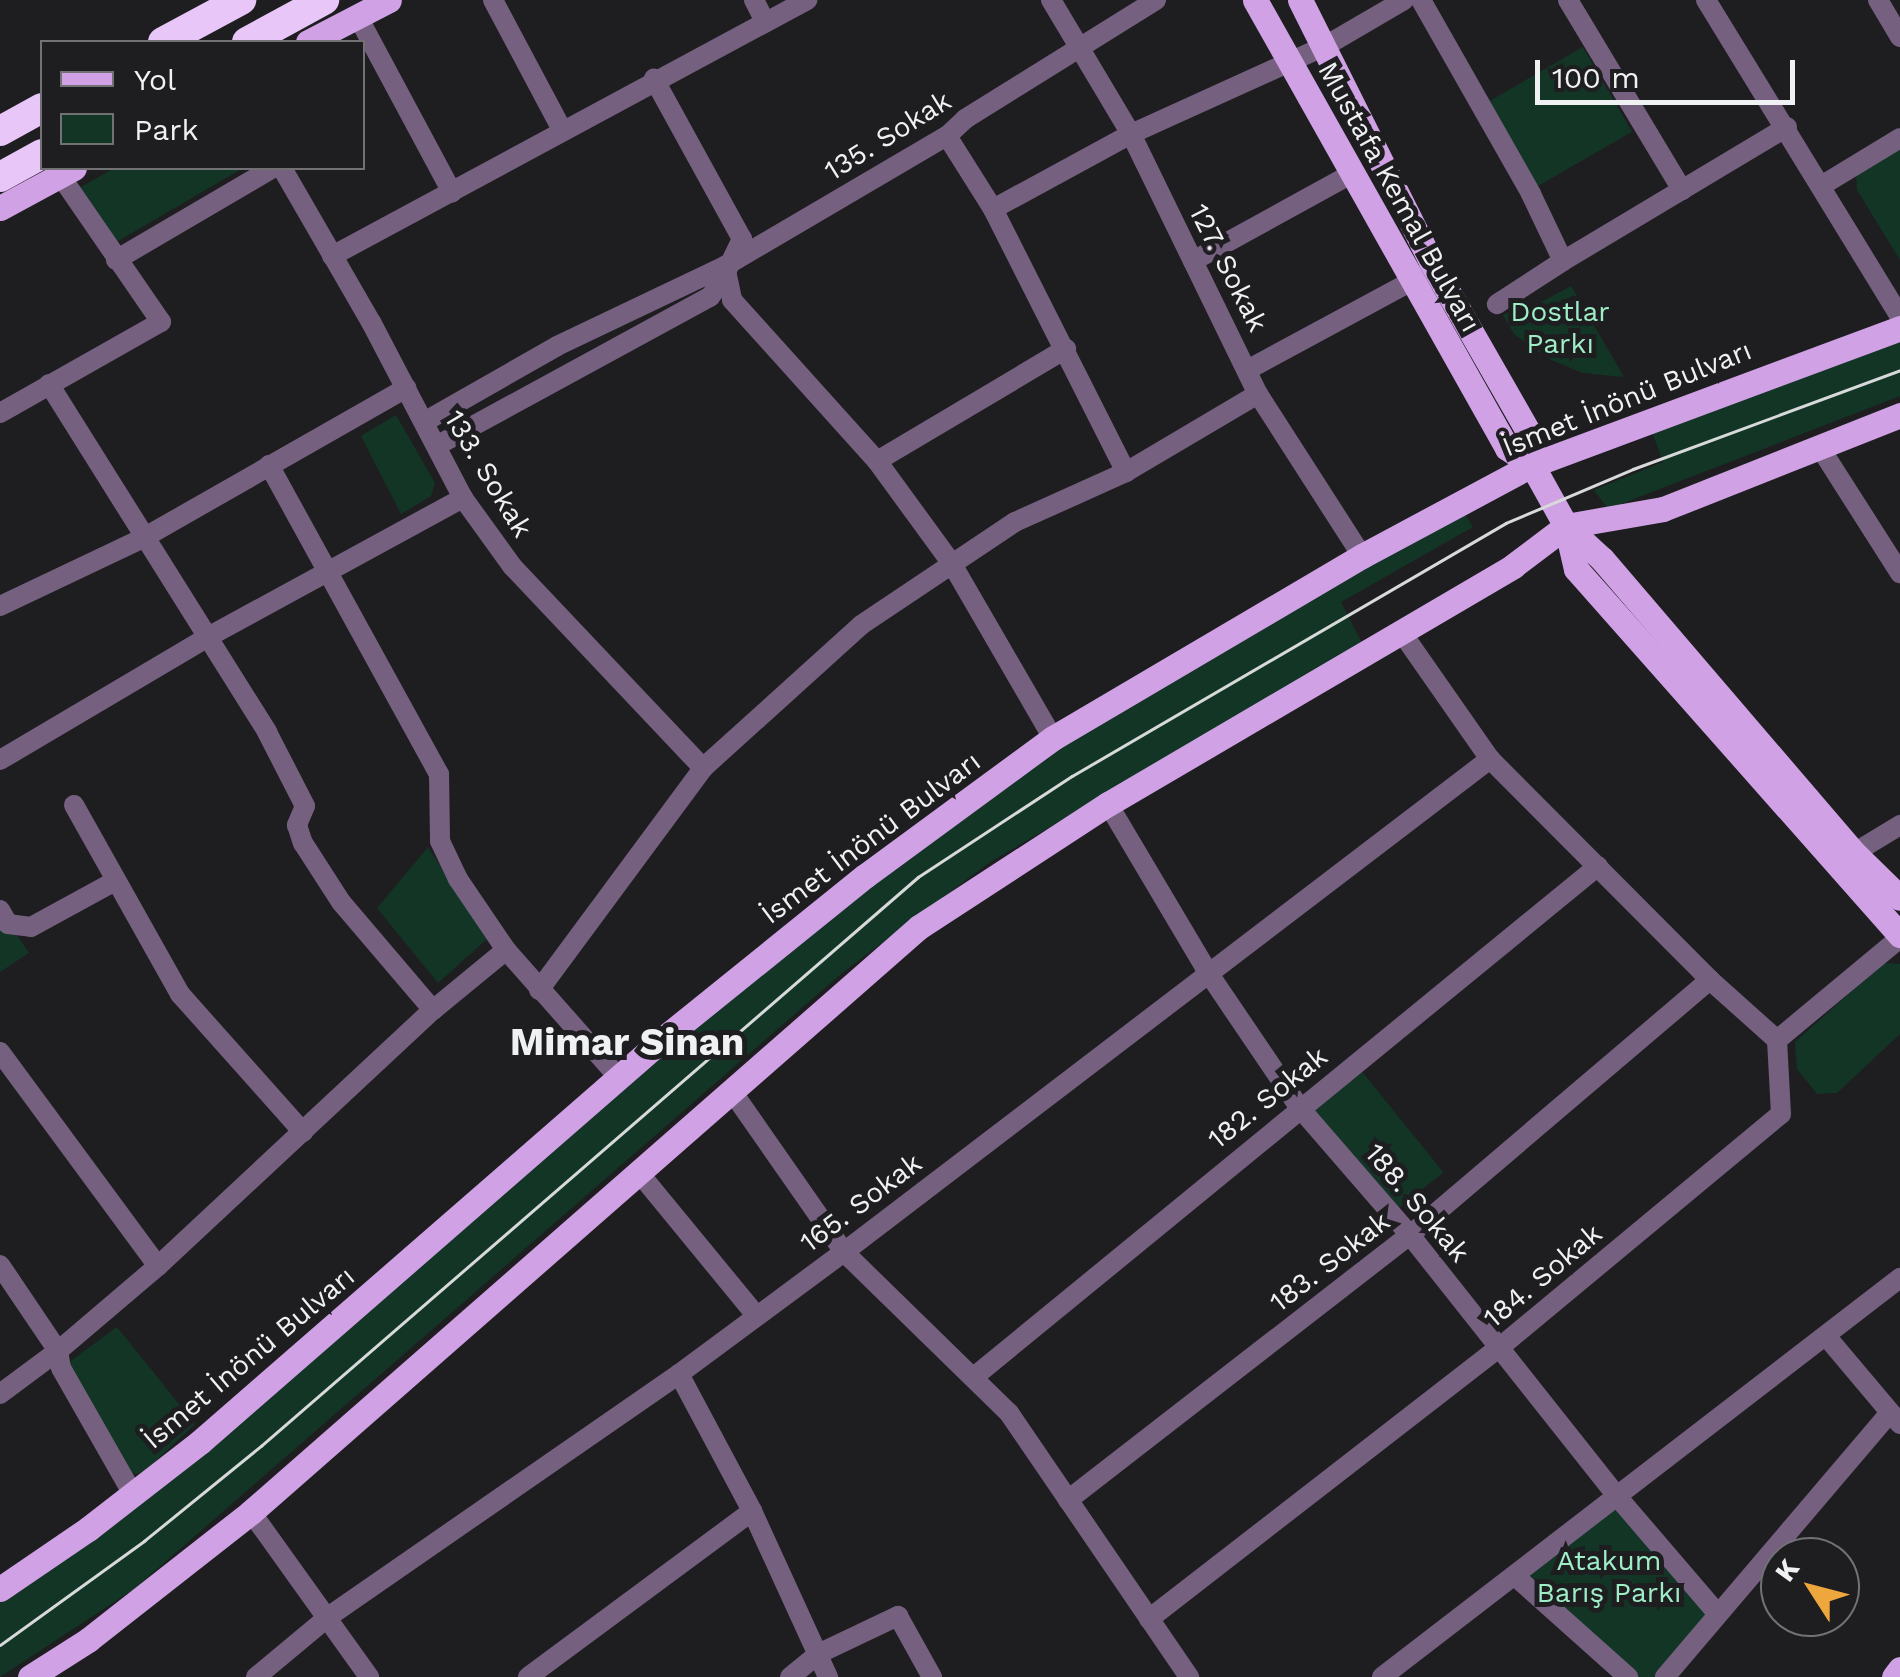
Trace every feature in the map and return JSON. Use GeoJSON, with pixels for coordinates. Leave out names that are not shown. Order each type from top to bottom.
{"type":"FeatureCollection","features":[{"type":"Feature","properties":{"kind":"highway"},"geometry":{"type":"LineString","coordinates":[[166,40],[241,0]]}},
{"type":"Feature","properties":{"kind":"highway"},"geometry":{"type":"LineString","coordinates":[[250,40],[324,0]]}},
{"type":"Feature","properties":{"kind":"highway"},"geometry":{"type":"LineString","coordinates":[[0,131],[40,109]]}},
{"type":"Feature","properties":{"kind":"highway"},"geometry":{"type":"LineString","coordinates":[[0,178],[40,170]]}},
{"type":"Feature","properties":{"kind":"main road"},"geometry":{"type":"LineString","coordinates":[[312,40],[389,0]]}},
{"type":"Feature","properties":{"kind":"main road","name":"Mustafa Kemal Bulvarı"},"geometry":{"type":"LineString","coordinates":[[1255,0],[1506,448],[1532,465],[1566,526],[1576,569],[1900,936]]}},
{"type":"Feature","properties":{"kind":"main road","name":"Mustafa Kemal Bulvarı"},"geometry":{"type":"LineString","coordinates":[[1300,0],[1326,45],[1389,183],[1532,438],[1532,465]]}},
{"type":"Feature","properties":{"kind":"main road"},"geometry":{"type":"LineString","coordinates":[[0,208],[53,170]]}},
{"type":"Feature","properties":{"kind":"main road","name":"İsmet İnönü Bulvarı"},"geometry":{"type":"LineString","coordinates":[[0,1589],[200,1442],[664,1038],[865,876],[1052,738],[1362,556],[1532,465],[1900,328]]}},
{"type":"Feature","properties":{"kind":"main road"},"geometry":{"type":"LineString","coordinates":[[30,1677],[88,1640],[251,1512],[920,927],[1108,804],[1513,566],[1566,526],[1663,509],[1900,415]]}},
{"type":"Feature","properties":{"kind":"main road","name":"Mustafa Kemal Bulvarı"},"geometry":{"type":"LineString","coordinates":[[1566,526],[1602,559],[1854,853],[1900,898]]}},
{"type":"Feature","properties":{"kind":"main road"},"geometry":{"type":"LineString","coordinates":[[1894,1677],[1900,1669]]}},
{"type":"Feature","properties":{"kind":"street"},"geometry":{"type":"LineString","coordinates":[[492,0],[561,128]]}},
{"type":"Feature","properties":{"kind":"street"},"geometry":{"type":"LineString","coordinates":[[754,0],[765,22]]}},
{"type":"Feature","properties":{"kind":"street"},"geometry":{"type":"LineString","coordinates":[[332,256],[561,128],[807,0]]}},
{"type":"Feature","properties":{"kind":"street","name":"127. Sokak"},"geometry":{"type":"LineString","coordinates":[[1051,0],[1131,134],[1258,394],[1362,556]]}},
{"type":"Feature","properties":{"kind":"street","name":"135. Sokak"},"geometry":{"type":"LineString","coordinates":[[424,422],[557,346],[725,266],[946,136],[965,119],[1156,0]]}},
{"type":"Feature","properties":{"kind":"street"},"geometry":{"type":"LineString","coordinates":[[993,209],[1131,134],[1326,45],[1404,0]]}},
{"type":"Feature","properties":{"kind":"street"},"geometry":{"type":"LineString","coordinates":[[1421,0],[1531,194],[1563,261]]}},
{"type":"Feature","properties":{"kind":"street"},"geometry":{"type":"LineString","coordinates":[[1568,0],[1682,190]]}},
{"type":"Feature","properties":{"kind":"street"},"geometry":{"type":"LineString","coordinates":[[1706,0],[1900,317]]}},
{"type":"Feature","properties":{"kind":"street"},"geometry":{"type":"LineString","coordinates":[[1878,0],[1900,36]]}},
{"type":"Feature","properties":{"kind":"street"},"geometry":{"type":"LineString","coordinates":[[358,17],[452,192]]}},
{"type":"Feature","properties":{"kind":"street"},"geometry":{"type":"LineString","coordinates":[[654,79],[742,239],[725,266],[732,300],[877,460],[952,564],[1052,738]]}},
{"type":"Feature","properties":{"kind":"street"},"geometry":{"type":"LineString","coordinates":[[1496,304],[1786,127]]}},
{"type":"Feature","properties":{"kind":"street"},"geometry":{"type":"LineString","coordinates":[[946,136],[993,209],[1126,472]]}},
{"type":"Feature","properties":{"kind":"street"},"geometry":{"type":"LineString","coordinates":[[1821,186],[1900,138]]}},
{"type":"Feature","properties":{"kind":"street"},"geometry":{"type":"LineString","coordinates":[[0,413],[161,322],[116,260],[61,170]]}},
{"type":"Feature","properties":{"kind":"street"},"geometry":{"type":"LineString","coordinates":[[116,260],[270,170]]}},
{"type":"Feature","properties":{"kind":"street","name":"133. Sokak"},"geometry":{"type":"LineString","coordinates":[[283,170],[438,445],[463,498],[512,566],[703,768]]}},
{"type":"Feature","properties":{"kind":"street"},"geometry":{"type":"LineString","coordinates":[[1193,261],[1350,174]]}},
{"type":"Feature","properties":{"kind":"street","name":"135. Sokak"},"geometry":{"type":"LineString","coordinates":[[438,445],[710,297],[725,266]]}},
{"type":"Feature","properties":{"kind":"street"},"geometry":{"type":"LineString","coordinates":[[1249,370],[1410,282]]}},
{"type":"Feature","properties":{"kind":"street"},"geometry":{"type":"LineString","coordinates":[[877,460],[1066,349]]}},
{"type":"Feature","properties":{"kind":"street"},"geometry":{"type":"LineString","coordinates":[[49,384],[267,732],[304,806],[298,825],[303,843],[341,902],[433,1010]]}},
{"type":"Feature","properties":{"kind":"street"},"geometry":{"type":"LineString","coordinates":[[0,606],[145,537],[406,388]]}},
{"type":"Feature","properties":{"kind":"street"},"geometry":{"type":"LineString","coordinates":[[539,990],[703,768],[861,625],[1015,522],[1126,472],[1258,394]]}},
{"type":"Feature","properties":{"kind":"street"},"geometry":{"type":"LineString","coordinates":[[1820,446],[1900,573]]}},
{"type":"Feature","properties":{"kind":"street"},"geometry":{"type":"LineString","coordinates":[[269,465],[332,572],[439,774],[436,818],[446,858],[506,950],[620,1079]]}},
{"type":"Feature","properties":{"kind":"street"},"geometry":{"type":"LineString","coordinates":[[0,760],[206,638],[463,498]]}},
{"type":"Feature","properties":{"kind":"street"},"geometry":{"type":"LineString","coordinates":[[1402,634],[1490,758],[1710,980],[1776,1040],[1900,936]]}},
{"type":"Feature","properties":{"kind":"street","name":"165. Sokak"},"geometry":{"type":"LineString","coordinates":[[256,1677],[328,1617],[679,1374],[844,1252],[1490,758]]}},
{"type":"Feature","properties":{"kind":"street","name":"188. Sokak"},"geometry":{"type":"LineString","coordinates":[[1108,804],[1208,971],[1300,1107],[1410,1235],[1615,1494],[1718,1614]]}},
{"type":"Feature","properties":{"kind":"street"},"geometry":{"type":"LineString","coordinates":[[74,805],[180,994],[303,1132]]}},
{"type":"Feature","properties":{"kind":"street"},"geometry":{"type":"LineString","coordinates":[[1854,853],[1900,825]]}},
{"type":"Feature","properties":{"kind":"street","name":"182. Sokak"},"geometry":{"type":"LineString","coordinates":[[975,1376],[1598,866]]}},
{"type":"Feature","properties":{"kind":"street"},"geometry":{"type":"LineString","coordinates":[[0,910],[8,924],[31,927],[115,881]]}},
{"type":"Feature","properties":{"kind":"street"},"geometry":{"type":"LineString","coordinates":[[0,1394],[58,1351],[158,1266],[433,1010],[506,950]]}},
{"type":"Feature","properties":{"kind":"street","name":"183. Sokak"},"geometry":{"type":"LineString","coordinates":[[1068,1500],[1410,1235],[1710,980]]}},
{"type":"Feature","properties":{"kind":"street","name":"184. Sokak"},"geometry":{"type":"LineString","coordinates":[[1149,1618],[1500,1348],[1781,1114],[1776,1040]]}},
{"type":"Feature","properties":{"kind":"street"},"geometry":{"type":"LineString","coordinates":[[0,1052],[158,1266]]}},
{"type":"Feature","properties":{"kind":"street"},"geometry":{"type":"LineString","coordinates":[[731,1090],[844,1252],[975,1376],[1008,1413],[1189,1677]]}},
{"type":"Feature","properties":{"kind":"street"},"geometry":{"type":"LineString","coordinates":[[640,1174],[756,1315]]}},
{"type":"Feature","properties":{"kind":"street"},"geometry":{"type":"LineString","coordinates":[[0,1265],[58,1351],[61,1368],[133,1494]]}},
{"type":"Feature","properties":{"kind":"street"},"geometry":{"type":"LineString","coordinates":[[1387,1676],[1615,1494],[1900,1278]]}},
{"type":"Feature","properties":{"kind":"street"},"geometry":{"type":"LineString","coordinates":[[1665,1677],[1894,1419],[1826,1336]]}},
{"type":"Feature","properties":{"kind":"street"},"geometry":{"type":"LineString","coordinates":[[679,1374],[752,1511],[828,1677]]}},
{"type":"Feature","properties":{"kind":"street"},"geometry":{"type":"LineString","coordinates":[[528,1677],[752,1511]]}},
{"type":"Feature","properties":{"kind":"street"},"geometry":{"type":"LineString","coordinates":[[251,1512],[369,1677]]}},
{"type":"Feature","properties":{"kind":"street"},"geometry":{"type":"LineString","coordinates":[[1515,1576],[1628,1677]]}},
{"type":"Feature","properties":{"kind":"street"},"geometry":{"type":"LineString","coordinates":[[790,1677],[818,1654],[898,1616],[932,1677]]}},
{"type":"Feature","properties":{"kind":"green space"},"geometry":{"type":"Polygon","coordinates":[[[1583,47],[1632,132],[1537,187],[1488,102],[1583,47]]]}},
{"type":"Feature","properties":{"kind":"green space"},"geometry":{"type":"Polygon","coordinates":[[[1900,146],[1900,260],[1857,190],[1856,172],[1900,146]]]}},
{"type":"Feature","properties":{"kind":"green space"},"geometry":{"type":"Polygon","coordinates":[[[111,170],[240,170],[113,244],[77,189],[111,170]]]}},
{"type":"Feature","properties":{"kind":"green space","name":"Dostlar Parkı"},"geometry":{"type":"Polygon","coordinates":[[[1571,286],[1624,377],[1583,373],[1547,358],[1514,334],[1503,315],[1514,309],[1519,314],[1571,286]]]}},
{"type":"Feature","properties":{"kind":"green space"},"geometry":{"type":"Polygon","coordinates":[[[1900,337],[1900,396],[1608,509],[1594,490],[1663,462],[1651,429],[1900,337]]]}},
{"type":"Feature","properties":{"kind":"green space"},"geometry":{"type":"Polygon","coordinates":[[[396,415],[435,483],[431,496],[401,514],[361,436],[396,415]]]}},
{"type":"Feature","properties":{"kind":"green space"},"geometry":{"type":"Polygon","coordinates":[[[1461,508],[1473,527],[1341,602],[1363,645],[990,862],[842,973],[134,1589],[0,1677],[0,1600],[856,880],[1018,763],[1461,508]]]}},
{"type":"Feature","properties":{"kind":"green space"},"geometry":{"type":"Polygon","coordinates":[[[428,847],[487,939],[438,983],[377,908],[428,847]]]}},
{"type":"Feature","properties":{"kind":"green space"},"geometry":{"type":"Polygon","coordinates":[[[0,927],[15,932],[29,953],[0,972],[0,927]]]}},
{"type":"Feature","properties":{"kind":"green space"},"geometry":{"type":"Polygon","coordinates":[[[1883,963],[1900,964],[1900,1034],[1837,1093],[1817,1094],[1797,1069],[1795,1042],[1883,963]]]}},
{"type":"Feature","properties":{"kind":"green space"},"geometry":{"type":"Polygon","coordinates":[[[1359,1068],[1443,1172],[1394,1212],[1310,1108],[1359,1068]]]}},
{"type":"Feature","properties":{"kind":"green space"},"geometry":{"type":"Polygon","coordinates":[[[117,1327],[195,1424],[143,1473],[129,1472],[68,1363],[117,1327]]]}},
{"type":"Feature","properties":{"kind":"green space","name":"Atakum Barış Parkı"},"geometry":{"type":"Polygon","coordinates":[[[1615,1494],[1718,1614],[1665,1677],[1628,1677],[1515,1576],[1615,1494]]]}},
{"type":"Feature","properties":{"kind":"tram line"},"geometry":{"type":"LineString","coordinates":[[0,1645],[144,1541],[261,1446],[918,877],[1072,776],[1506,523],[1633,469],[1900,370]]}},
{"type":"Feature","properties":{"kind":"district","name":"Mimar Sinan"},"geometry":{"type":"Point","coordinates":[627,1043]}}]}
